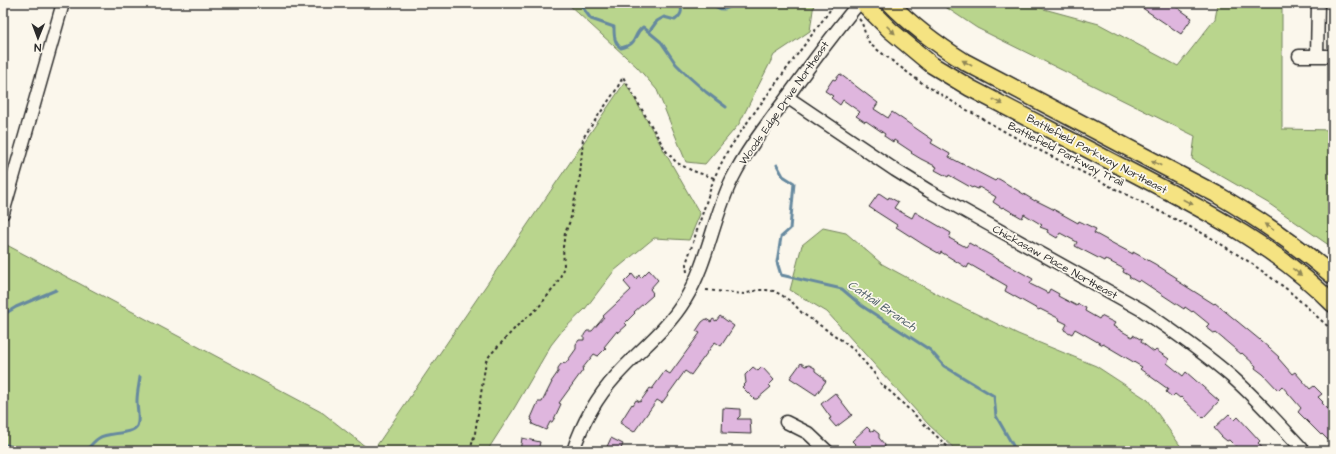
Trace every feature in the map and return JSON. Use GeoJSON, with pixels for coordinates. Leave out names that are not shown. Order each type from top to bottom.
{"type":"FeatureCollection","features":[{"type":"Feature","properties":{"kind":"main road","name":"Battlefield Parkway Northeast"},"geometry":{"type":"LineString","coordinates":[[863,3],[890,30],[932,66],[970,88],[1258,242],[1289,265],[1333,304]]}},
{"type":"Feature","properties":{"kind":"main road","name":"Battlefield Parkway Northeast"},"geometry":{"type":"LineString","coordinates":[[890,3],[917,28],[944,49],[965,62],[1216,194],[1254,216],[1287,238],[1333,276]]}},
{"type":"Feature","properties":{"kind":"street"},"geometry":{"type":"LineString","coordinates":[[3,213],[63,3]]}},
{"type":"Feature","properties":{"kind":"street","name":"Woods Edge Drive Northeast"},"geometry":{"type":"LineString","coordinates":[[572,451],[587,417],[600,396],[615,377],[672,319],[685,300],[706,257],[722,204],[732,180],[746,155],[829,39],[859,3]]}},
{"type":"Feature","properties":{"kind":"street"},"geometry":{"type":"LineString","coordinates":[[1316,56],[1318,3]]}},
{"type":"Feature","properties":{"kind":"street"},"geometry":{"type":"LineString","coordinates":[[1299,56],[1333,56]]}},
{"type":"Feature","properties":{"kind":"street","name":"Chickasaw Place Northeast"},"geometry":{"type":"LineString","coordinates":[[788,97],[895,170],[929,191],[1135,306],[1175,332],[1206,355],[1233,378],[1304,451]]}},
{"type":"Feature","properties":{"kind":"street"},"geometry":{"type":"LineString","coordinates":[[786,422],[808,433],[827,451]]}},
{"type":"Feature","properties":{"kind":"path","name":"Battlefield Parkway Trail"},"geometry":{"type":"LineString","coordinates":[[862,22],[864,35],[871,45],[919,81],[1025,143],[1208,236],[1251,263],[1288,290],[1333,331]]}},
{"type":"Feature","properties":{"kind":"path"},"geometry":{"type":"LineString","coordinates":[[470,451],[475,433],[486,361],[518,325],[538,308],[556,285],[561,275],[564,266],[563,247],[565,233],[570,221],[580,176],[583,138],[616,90],[623,77],[666,151],[677,163],[693,172],[714,178]]}},
{"type":"Feature","properties":{"kind":"path"},"geometry":{"type":"LineString","coordinates":[[706,290],[744,294],[758,290],[766,290],[774,291],[783,296],[793,303],[802,313],[855,351],[874,372],[881,384],[894,394],[952,451]]}},
{"type":"Feature","properties":{"kind":"green space"},"geometry":{"type":"Polygon","coordinates":[[[567,3],[814,3],[810,31],[774,55],[739,124],[705,164],[686,162],[657,90],[637,67],[567,3]]]}},
{"type":"Feature","properties":{"kind":"green space"},"geometry":{"type":"Polygon","coordinates":[[[943,3],[1022,3],[1099,24],[1178,66],[1215,19],[1218,3],[1282,3],[1282,129],[1333,130],[1333,248],[1268,203],[1192,159],[1195,136],[977,28],[944,6],[943,3]]]}},
{"type":"Feature","properties":{"kind":"green space"},"geometry":{"type":"Polygon","coordinates":[[[625,82],[700,214],[689,240],[654,238],[614,271],[585,309],[562,331],[551,345],[512,412],[487,451],[373,451],[625,82]]]}},
{"type":"Feature","properties":{"kind":"green space"},"geometry":{"type":"Polygon","coordinates":[[[823,228],[846,233],[882,264],[952,302],[1018,334],[1096,366],[1148,400],[1184,451],[957,451],[928,424],[827,312],[790,290],[802,245],[823,228]]]}},
{"type":"Feature","properties":{"kind":"green space"},"geometry":{"type":"Polygon","coordinates":[[[3,243],[323,413],[371,451],[3,451],[3,243]]]}},
{"type":"Feature","properties":{"kind":"building"},"geometry":{"type":"Polygon","coordinates":[[[1135,3],[1171,3],[1192,18],[1181,34],[1135,3]]]}},
{"type":"Feature","properties":{"kind":"building"},"geometry":{"type":"Polygon","coordinates":[[[840,74],[878,103],[874,109],[888,118],[892,112],[933,140],[931,143],[950,154],[949,157],[995,181],[999,179],[1035,201],[1078,223],[1079,221],[1096,229],[1094,233],[1155,264],[1177,278],[1176,280],[1214,304],[1215,303],[1279,357],[1278,358],[1292,374],[1295,372],[1310,389],[1314,386],[1322,394],[1318,397],[1333,414],[1333,434],[1328,440],[1322,434],[1321,435],[1298,412],[1301,408],[1282,386],[1278,390],[1242,353],[1241,354],[1216,333],[1215,334],[1206,327],[1209,324],[1193,311],[1192,312],[1185,307],[1184,309],[1140,280],[1138,282],[1129,277],[1130,276],[1123,272],[1124,269],[1105,259],[1104,261],[1075,246],[1077,242],[1060,233],[1057,238],[1047,232],[1048,230],[1040,227],[1042,225],[1024,214],[1022,218],[1003,207],[1002,208],[993,202],[996,197],[979,187],[978,189],[972,188],[949,175],[948,177],[935,170],[937,167],[911,153],[912,152],[894,140],[893,142],[884,136],[885,134],[856,116],[860,112],[843,100],[840,105],[831,98],[833,96],[825,91],[833,79],[835,80],[840,74]]]}},
{"type":"Feature","properties":{"kind":"building"},"geometry":{"type":"Polygon","coordinates":[[[879,193],[888,199],[889,197],[898,202],[894,208],[912,218],[915,212],[951,233],[949,238],[966,247],[969,243],[1033,279],[1030,284],[1048,293],[1050,289],[1059,294],[1058,296],[1077,306],[1078,304],[1086,308],[1085,311],[1099,319],[1101,316],[1115,323],[1113,326],[1132,337],[1133,335],[1142,340],[1141,342],[1154,352],[1156,350],[1169,359],[1167,363],[1183,376],[1186,372],[1219,401],[1203,418],[1181,397],[1180,398],[1175,394],[1172,397],[1166,392],[1168,389],[1140,369],[1142,367],[1075,329],[1072,334],[1064,330],[1067,324],[1005,291],[1007,286],[969,264],[967,268],[941,252],[940,254],[896,227],[897,225],[869,207],[879,193]]]}},
{"type":"Feature","properties":{"kind":"building"},"geometry":{"type":"Polygon","coordinates":[[[649,270],[658,280],[650,289],[653,295],[634,312],[635,313],[625,323],[627,325],[618,333],[617,331],[604,347],[606,348],[598,356],[594,354],[582,369],[583,370],[559,403],[561,404],[554,419],[550,422],[546,430],[532,424],[533,421],[531,418],[538,402],[542,402],[551,382],[558,372],[558,368],[561,364],[566,363],[576,349],[576,344],[579,340],[584,340],[584,335],[587,331],[592,331],[604,317],[603,316],[631,290],[624,282],[632,274],[636,279],[639,275],[641,278],[649,270]]]}},
{"type":"Feature","properties":{"kind":"building"},"geometry":{"type":"Polygon","coordinates":[[[720,316],[734,326],[721,346],[715,342],[691,375],[685,371],[662,403],[657,400],[634,432],[620,423],[632,404],[633,405],[636,400],[640,402],[665,371],[670,374],[700,333],[696,331],[702,322],[706,319],[711,322],[713,319],[716,321],[720,316]]]}},
{"type":"Feature","properties":{"kind":"building"},"geometry":{"type":"Polygon","coordinates":[[[801,363],[805,366],[809,365],[815,368],[815,371],[826,381],[816,395],[790,378],[801,363]]]}},
{"type":"Feature","properties":{"kind":"building"},"geometry":{"type":"Polygon","coordinates":[[[753,367],[758,371],[762,367],[774,380],[769,385],[771,387],[757,399],[754,399],[742,387],[746,383],[745,375],[753,367]]]}},
{"type":"Feature","properties":{"kind":"building"},"geometry":{"type":"Polygon","coordinates":[[[835,393],[852,415],[836,427],[829,419],[831,418],[821,404],[835,393]]]}},
{"type":"Feature","properties":{"kind":"building"},"geometry":{"type":"Polygon","coordinates":[[[723,408],[740,409],[740,416],[737,419],[750,419],[751,434],[722,433],[723,408]]]}},
{"type":"Feature","properties":{"kind":"building"},"geometry":{"type":"Polygon","coordinates":[[[1229,414],[1235,420],[1238,417],[1260,441],[1258,443],[1265,451],[1240,451],[1229,440],[1227,441],[1222,437],[1214,428],[1229,414]]]}},
{"type":"Feature","properties":{"kind":"building"},"geometry":{"type":"Polygon","coordinates":[[[867,427],[871,431],[874,430],[879,434],[879,438],[885,445],[884,451],[853,451],[858,447],[852,441],[867,427]]]}},
{"type":"Feature","properties":{"kind":"building"},"geometry":{"type":"Polygon","coordinates":[[[522,438],[540,442],[538,451],[520,451],[522,438]]]}},
{"type":"Feature","properties":{"kind":"building"},"geometry":{"type":"Polygon","coordinates":[[[611,438],[623,444],[620,451],[605,451],[611,438]]]}},
{"type":"Feature","properties":{"kind":"waterway","name":"Cattail Branch"},"geometry":{"type":"LineString","coordinates":[[577,3],[580,4],[591,19],[614,27],[614,36],[621,48],[631,44],[639,30],[643,27],[661,42],[676,64],[688,76],[726,107]]}},
{"type":"Feature","properties":{"kind":"waterway"},"geometry":{"type":"LineString","coordinates":[[649,32],[657,21],[664,17],[675,20],[681,13],[681,3]]}},
{"type":"Feature","properties":{"kind":"waterway"},"geometry":{"type":"LineString","coordinates":[[711,3],[720,9],[726,9],[735,3]]}},
{"type":"Feature","properties":{"kind":"waterway","name":"Cattail Branch"},"geometry":{"type":"LineString","coordinates":[[777,165],[783,176],[794,183],[790,229],[781,237],[777,262],[781,275],[842,289],[862,306],[930,350],[944,366],[994,396],[996,416],[1016,451]]}},
{"type":"Feature","properties":{"kind":"waterway"},"geometry":{"type":"LineString","coordinates":[[3,315],[16,307],[56,290]]}},
{"type":"Feature","properties":{"kind":"waterway"},"geometry":{"type":"LineString","coordinates":[[86,451],[94,442],[103,436],[130,431],[137,426],[137,398],[140,377]]}},
{"type":"Feature","properties":{"kind":"waterway"},"geometry":{"type":"LineString","coordinates":[[3,444],[12,447],[17,451]]}}]}
